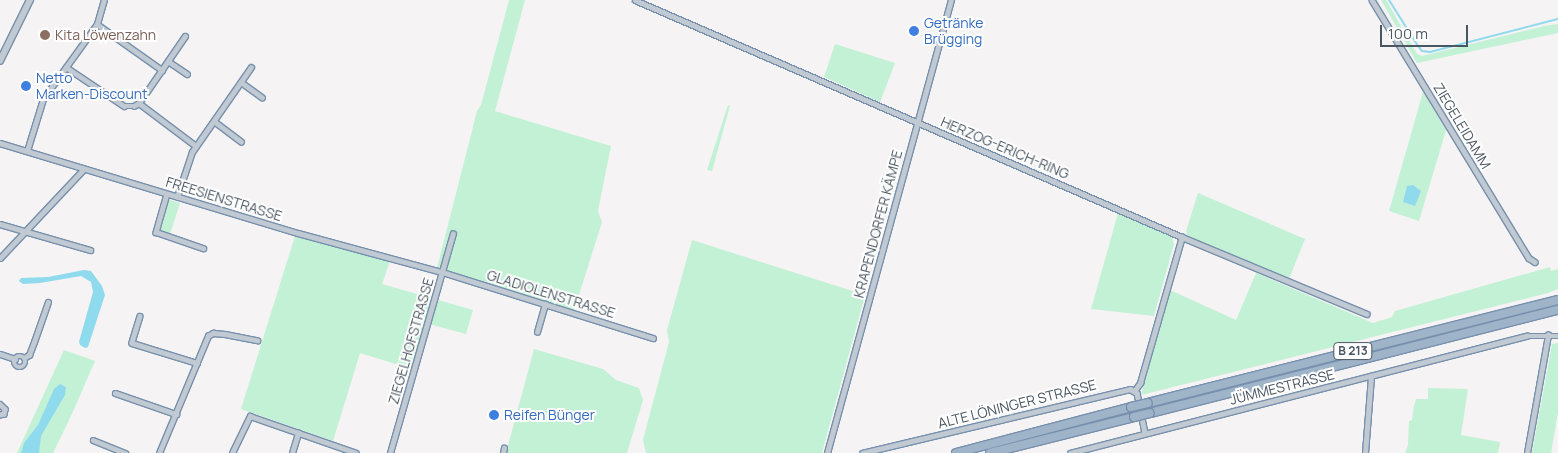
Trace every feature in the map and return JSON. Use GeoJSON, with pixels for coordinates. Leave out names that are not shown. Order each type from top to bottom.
{"type":"FeatureCollection","features":[{"type":"Feature","properties":{"kind":"highway","name":"B 213"},"geometry":{"type":"LineString","coordinates":[[956,453],[1558,300]]}},
{"type":"Feature","properties":{"kind":"highway","name":"B 213"},"geometry":{"type":"LineString","coordinates":[[990,453],[1558,310]]}},
{"type":"Feature","properties":{"kind":"street"},"geometry":{"type":"LineString","coordinates":[[0,61],[30,0]]}},
{"type":"Feature","properties":{"kind":"street"},"geometry":{"type":"LineString","coordinates":[[28,151],[43,99],[97,24],[104,0]]}},
{"type":"Feature","properties":{"kind":"street","name":"HERZOG-ERICH-RING"},"geometry":{"type":"LineString","coordinates":[[635,0],[1182,237],[1367,314]]}},
{"type":"Feature","properties":{"kind":"street","name":"KRAPENDORFER KÄMPE"},"geometry":{"type":"LineString","coordinates":[[827,453],[951,0]]}},
{"type":"Feature","properties":{"kind":"street","name":"ZIEGELEIDAMM"},"geometry":{"type":"LineString","coordinates":[[1372,0],[1529,258],[1535,262]]}},
{"type":"Feature","properties":{"kind":"street"},"geometry":{"type":"LineString","coordinates":[[97,24],[162,70]]}},
{"type":"Feature","properties":{"kind":"street"},"geometry":{"type":"LineString","coordinates":[[66,67],[124,106],[134,106],[139,103],[185,36]]}},
{"type":"Feature","properties":{"kind":"street"},"geometry":{"type":"LineString","coordinates":[[168,61],[187,74]]}},
{"type":"Feature","properties":{"kind":"street"},"geometry":{"type":"LineString","coordinates":[[177,197],[196,146],[251,67]]}},
{"type":"Feature","properties":{"kind":"street"},"geometry":{"type":"LineString","coordinates":[[241,82],[262,97]]}},
{"type":"Feature","properties":{"kind":"street"},"geometry":{"type":"LineString","coordinates":[[139,103],[196,146]]}},
{"type":"Feature","properties":{"kind":"street"},"geometry":{"type":"LineString","coordinates":[[214,121],[241,140]]}},
{"type":"Feature","properties":{"kind":"street","name":"FREESIENSTRASSE"},"geometry":{"type":"LineString","coordinates":[[0,143],[298,233],[442,272]]}},
{"type":"Feature","properties":{"kind":"street"},"geometry":{"type":"LineString","coordinates":[[0,258],[84,169]]}},
{"type":"Feature","properties":{"kind":"street"},"geometry":{"type":"LineString","coordinates":[[167,194],[156,232],[203,248]]}},
{"type":"Feature","properties":{"kind":"street"},"geometry":{"type":"LineString","coordinates":[[0,224],[90,250]]}},
{"type":"Feature","properties":{"kind":"street","name":"ZIEGELHOFSTRASSE"},"geometry":{"type":"LineString","coordinates":[[390,453],[453,234]]}},
{"type":"Feature","properties":{"kind":"street"},"geometry":{"type":"LineString","coordinates":[[1145,433],[1135,390],[1140,383],[1182,237]]}},
{"type":"Feature","properties":{"kind":"street","name":"GLADIOLENSTRASSE"},"geometry":{"type":"LineString","coordinates":[[442,272],[653,338]]}},
{"type":"Feature","properties":{"kind":"street"},"geometry":{"type":"LineString","coordinates":[[15,360],[20,356],[24,358],[29,355],[48,302]]}},
{"type":"Feature","properties":{"kind":"street"},"geometry":{"type":"LineString","coordinates":[[537,332],[545,304]]}},
{"type":"Feature","properties":{"kind":"street"},"geometry":{"type":"LineString","coordinates":[[140,316],[132,343],[197,363]]}},
{"type":"Feature","properties":{"kind":"street"},"geometry":{"type":"LineString","coordinates":[[159,453],[205,340],[213,333],[256,340]]}},
{"type":"Feature","properties":{"kind":"street"},"geometry":{"type":"LineString","coordinates":[[1527,453],[1548,335]]}},
{"type":"Feature","properties":{"kind":"street","name":"JÜMMESTRASSE"},"geometry":{"type":"LineString","coordinates":[[1070,453],[1527,336],[1558,336]]}},
{"type":"Feature","properties":{"kind":"street"},"geometry":{"type":"LineString","coordinates":[[0,354],[15,360]]}},
{"type":"Feature","properties":{"kind":"street"},"geometry":{"type":"LineString","coordinates":[[15,360],[15,366],[19,368],[26,364],[24,358]]}},
{"type":"Feature","properties":{"kind":"street"},"geometry":{"type":"LineString","coordinates":[[1365,453],[1371,376]]}},
{"type":"Feature","properties":{"kind":"street","name":"ALTE LÖNINGER STRASSE"},"geometry":{"type":"LineString","coordinates":[[862,453],[1124,389],[1135,390]]}},
{"type":"Feature","properties":{"kind":"street"},"geometry":{"type":"LineString","coordinates":[[115,393],[176,414]]}},
{"type":"Feature","properties":{"kind":"street"},"geometry":{"type":"LineString","coordinates":[[0,404],[5,409],[4,414],[0,415]]}},
{"type":"Feature","properties":{"kind":"street"},"geometry":{"type":"LineString","coordinates":[[232,453],[250,416],[356,453]]}},
{"type":"Feature","properties":{"kind":"street"},"geometry":{"type":"LineString","coordinates":[[292,453],[298,433]]}},
{"type":"Feature","properties":{"kind":"street"},"geometry":{"type":"LineString","coordinates":[[93,440],[126,453]]}},
{"type":"Feature","properties":{"kind":"green space"},"geometry":{"type":"Polygon","coordinates":[[[509,0],[525,0],[495,111],[611,146],[598,211],[602,222],[574,311],[437,268],[477,111],[481,105],[509,0]]]}},
{"type":"Feature","properties":{"kind":"green space"},"geometry":{"type":"Polygon","coordinates":[[[1381,0],[1386,0],[1417,54],[1422,56],[1544,26],[1558,24],[1558,33],[1417,63],[1381,0]]]}},
{"type":"Feature","properties":{"kind":"green space"},"geometry":{"type":"Polygon","coordinates":[[[835,44],[895,63],[880,102],[824,77],[835,44]]]}},
{"type":"Feature","properties":{"kind":"green space"},"geometry":{"type":"Polygon","coordinates":[[[1423,92],[1446,130],[1419,221],[1389,211],[1423,92]]]}},
{"type":"Feature","properties":{"kind":"green space"},"geometry":{"type":"Polygon","coordinates":[[[728,105],[730,106],[712,171],[707,170],[728,105]]]}},
{"type":"Feature","properties":{"kind":"green space"},"geometry":{"type":"Polygon","coordinates":[[[1198,193],[1305,239],[1289,279],[1187,236],[1186,231],[1198,193]]]}},
{"type":"Feature","properties":{"kind":"green space"},"geometry":{"type":"Polygon","coordinates":[[[166,199],[180,203],[170,234],[158,230],[166,199]]]}},
{"type":"Feature","properties":{"kind":"green space"},"geometry":{"type":"Polygon","coordinates":[[[1118,213],[1172,237],[1174,244],[1154,316],[1091,309],[1118,213]]]}},
{"type":"Feature","properties":{"kind":"green space"},"geometry":{"type":"Polygon","coordinates":[[[295,236],[390,261],[382,284],[473,310],[466,334],[425,323],[412,369],[360,353],[333,441],[241,409],[295,236]]]}},
{"type":"Feature","properties":{"kind":"green space"},"geometry":{"type":"Polygon","coordinates":[[[692,240],[865,295],[822,453],[646,453],[643,440],[669,342],[667,330],[692,240]]]}},
{"type":"Feature","properties":{"kind":"green space"},"geometry":{"type":"Polygon","coordinates":[[[1550,267],[1551,271],[1558,269],[1558,289],[1548,293],[1141,395],[1170,290],[1236,320],[1256,273],[1373,323],[1392,317],[1395,311],[1550,267]]]}},
{"type":"Feature","properties":{"kind":"green space"},"geometry":{"type":"Polygon","coordinates":[[[1558,343],[1558,412],[1551,453],[1532,453],[1552,344],[1558,343]]]}},
{"type":"Feature","properties":{"kind":"green space"},"geometry":{"type":"Polygon","coordinates":[[[534,349],[603,369],[616,380],[639,388],[643,400],[627,453],[506,453],[534,349]]]}},
{"type":"Feature","properties":{"kind":"green space"},"geometry":{"type":"Polygon","coordinates":[[[64,350],[95,361],[71,416],[53,453],[17,453],[64,350]]]}},
{"type":"Feature","properties":{"kind":"green space"},"geometry":{"type":"Polygon","coordinates":[[[1428,388],[1468,389],[1461,435],[1500,442],[1498,453],[1405,453],[1408,445],[1409,421],[1412,420],[1416,399],[1428,399],[1428,388]]]}},
{"type":"Feature","properties":{"kind":"water"},"geometry":{"type":"Polygon","coordinates":[[[1413,185],[1421,191],[1415,206],[1403,202],[1407,186],[1413,185]]]}},
{"type":"Feature","properties":{"kind":"water"},"geometry":{"type":"Polygon","coordinates":[[[84,270],[91,271],[102,286],[105,295],[88,347],[85,348],[79,342],[93,292],[91,282],[81,276],[40,283],[23,284],[19,281],[21,278],[48,277],[84,270]]]}},
{"type":"Feature","properties":{"kind":"water"},"geometry":{"type":"Polygon","coordinates":[[[60,384],[66,387],[65,395],[41,436],[39,453],[21,453],[24,443],[38,425],[54,389],[60,384]]]}},
{"type":"Feature","properties":{"kind":"waterway"},"geometry":{"type":"LineString","coordinates":[[1389,0],[1418,46],[1422,51],[1430,52],[1558,19]]}},
{"type":"Feature","properties":{"kind":"place","name":"Getränke Brügging"},"geometry":{"type":"Point","coordinates":[914,31]}},
{"type":"Feature","properties":{"kind":"place","name":"Kita Löwenzahn"},"geometry":{"type":"Point","coordinates":[45,35]}},
{"type":"Feature","properties":{"kind":"place","name":"Netto Marken-Discount"},"geometry":{"type":"Point","coordinates":[26,86]}},
{"type":"Feature","properties":{"kind":"place","name":"Reifen Bünger"},"geometry":{"type":"Point","coordinates":[494,415]}}]}
